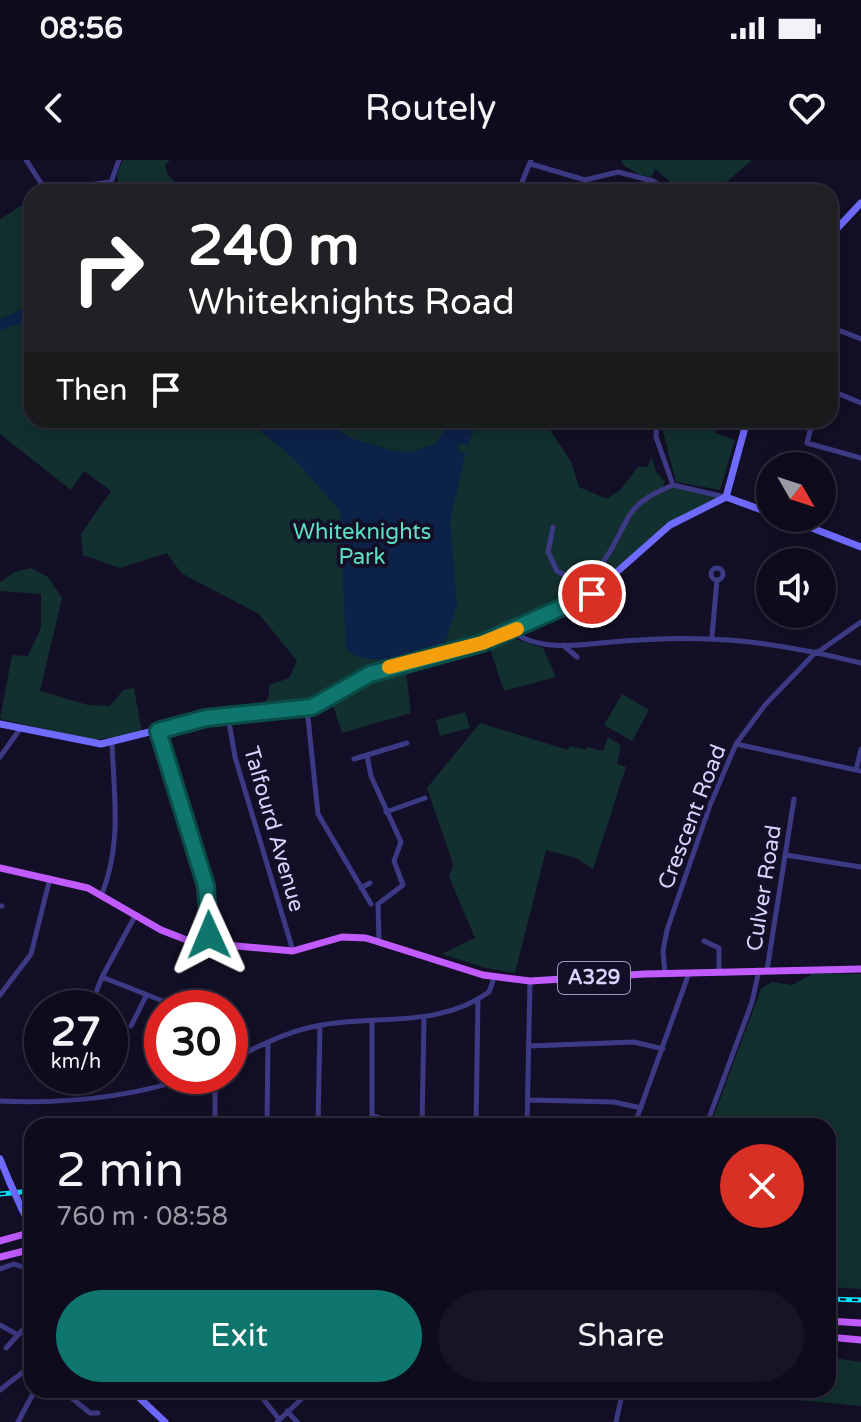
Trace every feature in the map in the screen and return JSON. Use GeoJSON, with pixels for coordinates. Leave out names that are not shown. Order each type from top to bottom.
{"type":"FeatureCollection","features":[{"type":"Feature","properties":{"kind":"main road","name":"A329"},"geometry":{"type":"LineString","coordinates":[[0,868],[50,877],[102,894],[175,937],[208,944],[293,951],[348,937],[379,941],[494,978],[530,981],[763,970],[861,969]]}},
{"type":"Feature","properties":{"kind":"main road"},"geometry":{"type":"LineString","coordinates":[[0,1241],[24,1231]]}},
{"type":"Feature","properties":{"kind":"main road"},"geometry":{"type":"LineString","coordinates":[[0,1257],[24,1251]]}},
{"type":"Feature","properties":{"kind":"main road"},"geometry":{"type":"LineString","coordinates":[[836,1321],[861,1323]]}},
{"type":"Feature","properties":{"kind":"main road"},"geometry":{"type":"LineString","coordinates":[[836,1338],[861,1342]]}},
{"type":"Feature","properties":{"kind":"street"},"geometry":{"type":"LineString","coordinates":[[26,160],[42,184]]}},
{"type":"Feature","properties":{"kind":"street"},"geometry":{"type":"LineString","coordinates":[[96,184],[111,182],[119,160]]}},
{"type":"Feature","properties":{"kind":"street"},"geometry":{"type":"LineString","coordinates":[[521,184],[531,162],[585,180],[618,172],[658,184]]}},
{"type":"Feature","properties":{"kind":"street"},"geometry":{"type":"LineString","coordinates":[[838,227],[861,203]]}},
{"type":"Feature","properties":{"kind":"street"},"geometry":{"type":"LineString","coordinates":[[838,330],[861,339]]}},
{"type":"Feature","properties":{"kind":"street"},"geometry":{"type":"LineString","coordinates":[[838,393],[861,403]]}},
{"type":"Feature","properties":{"kind":"street"},"geometry":{"type":"LineString","coordinates":[[657,428],[656,437],[673,485]]}},
{"type":"Feature","properties":{"kind":"street"},"geometry":{"type":"LineString","coordinates":[[0,724],[82,742],[112,742],[228,715],[307,708],[370,674],[512,631],[592,594],[670,525],[726,497],[745,428]]}},
{"type":"Feature","properties":{"kind":"street"},"geometry":{"type":"LineString","coordinates":[[811,428],[807,443],[861,458]]}},
{"type":"Feature","properties":{"kind":"street"},"geometry":{"type":"LineString","coordinates":[[553,527],[548,552],[557,571],[574,576],[591,573],[615,548],[631,514],[642,501],[673,485],[726,497],[756,508]]}},
{"type":"Feature","properties":{"kind":"street"},"geometry":{"type":"LineString","coordinates":[[822,532],[861,547]]}},
{"type":"Feature","properties":{"kind":"street"},"geometry":{"type":"LineString","coordinates":[[712,636],[717,580]]}},
{"type":"Feature","properties":{"kind":"street","name":"Crescent Road"},"geometry":{"type":"LineString","coordinates":[[665,974],[663,951],[667,930],[710,805],[736,744],[779,688],[817,652],[861,622]]}},
{"type":"Feature","properties":{"kind":"street"},"geometry":{"type":"LineString","coordinates":[[512,631],[530,639],[563,645],[654,637],[712,636],[817,652],[861,663]]}},
{"type":"Feature","properties":{"kind":"street"},"geometry":{"type":"LineString","coordinates":[[563,645],[577,657]]}},
{"type":"Feature","properties":{"kind":"street"},"geometry":{"type":"LineString","coordinates":[[307,708],[318,814],[371,904]]}},
{"type":"Feature","properties":{"kind":"street","name":"Talfourd Avenue"},"geometry":{"type":"LineString","coordinates":[[228,715],[235,757],[293,951]]}},
{"type":"Feature","properties":{"kind":"street"},"geometry":{"type":"LineString","coordinates":[[0,757],[20,729]]}},
{"type":"Feature","properties":{"kind":"street"},"geometry":{"type":"LineString","coordinates":[[158,731],[206,886],[208,944]]}},
{"type":"Feature","properties":{"kind":"street"},"geometry":{"type":"LineString","coordinates":[[102,894],[114,863],[116,836],[112,742]]}},
{"type":"Feature","properties":{"kind":"street"},"geometry":{"type":"LineString","coordinates":[[354,759],[407,743]]}},
{"type":"Feature","properties":{"kind":"street"},"geometry":{"type":"LineString","coordinates":[[736,744],[859,770],[861,749]]}},
{"type":"Feature","properties":{"kind":"street"},"geometry":{"type":"LineString","coordinates":[[367,755],[386,812],[400,838],[394,861],[403,885],[378,904],[379,941]]}},
{"type":"Feature","properties":{"kind":"street"},"geometry":{"type":"LineString","coordinates":[[386,812],[425,798]]}},
{"type":"Feature","properties":{"kind":"street","name":"Culver Road"},"geometry":{"type":"LineString","coordinates":[[709,1118],[763,970],[794,799]]}},
{"type":"Feature","properties":{"kind":"street"},"geometry":{"type":"LineString","coordinates":[[786,855],[861,867]]}},
{"type":"Feature","properties":{"kind":"street"},"geometry":{"type":"LineString","coordinates":[[0,995],[31,954],[50,877]]}},
{"type":"Feature","properties":{"kind":"street"},"geometry":{"type":"LineString","coordinates":[[361,888],[370,883]]}},
{"type":"Feature","properties":{"kind":"street"},"geometry":{"type":"LineString","coordinates":[[97,990],[136,915]]}},
{"type":"Feature","properties":{"kind":"street"},"geometry":{"type":"LineString","coordinates":[[704,941],[719,948],[719,972]]}},
{"type":"Feature","properties":{"kind":"street"},"geometry":{"type":"LineString","coordinates":[[637,1118],[689,973]]}},
{"type":"Feature","properties":{"kind":"street"},"geometry":{"type":"LineString","coordinates":[[102,977],[144,995]]}},
{"type":"Feature","properties":{"kind":"street"},"geometry":{"type":"LineString","coordinates":[[248,1052],[320,1025],[424,1018],[450,1012],[489,992],[494,978]]}},
{"type":"Feature","properties":{"kind":"street"},"geometry":{"type":"LineString","coordinates":[[527,1118],[530,981]]}},
{"type":"Feature","properties":{"kind":"street"},"geometry":{"type":"LineString","coordinates":[[131,1026],[144,1000]]}},
{"type":"Feature","properties":{"kind":"street"},"geometry":{"type":"LineString","coordinates":[[476,1118],[478,1000]]}},
{"type":"Feature","properties":{"kind":"street"},"geometry":{"type":"LineString","coordinates":[[422,1118],[424,1018]]}},
{"type":"Feature","properties":{"kind":"street"},"geometry":{"type":"LineString","coordinates":[[372,1021],[372,1115],[380,1118]]}},
{"type":"Feature","properties":{"kind":"street"},"geometry":{"type":"LineString","coordinates":[[318,1118],[320,1025]]}},
{"type":"Feature","properties":{"kind":"street"},"geometry":{"type":"LineString","coordinates":[[529,1046],[634,1042],[663,1049]]}},
{"type":"Feature","properties":{"kind":"street"},"geometry":{"type":"LineString","coordinates":[[267,1118],[268,1043]]}},
{"type":"Feature","properties":{"kind":"street"},"geometry":{"type":"LineString","coordinates":[[0,1101],[95,1098],[144,1090]]}},
{"type":"Feature","properties":{"kind":"street"},"geometry":{"type":"LineString","coordinates":[[215,1094],[215,1118]]}},
{"type":"Feature","properties":{"kind":"street"},"geometry":{"type":"LineString","coordinates":[[528,1100],[614,1102],[641,1108]]}},
{"type":"Feature","properties":{"kind":"street"},"geometry":{"type":"LineString","coordinates":[[0,1159],[24,1213]]}},
{"type":"Feature","properties":{"kind":"street"},"geometry":{"type":"LineString","coordinates":[[0,1269],[14,1264],[24,1267]]}},
{"type":"Feature","properties":{"kind":"street"},"geometry":{"type":"LineString","coordinates":[[0,1325],[18,1335]]}},
{"type":"Feature","properties":{"kind":"street"},"geometry":{"type":"LineString","coordinates":[[6,1348],[24,1329]]}},
{"type":"Feature","properties":{"kind":"street"},"geometry":{"type":"LineString","coordinates":[[0,1390],[24,1371]]}},
{"type":"Feature","properties":{"kind":"street"},"geometry":{"type":"LineString","coordinates":[[18,1422],[31,1398]]}},
{"type":"Feature","properties":{"kind":"street"},"geometry":{"type":"LineString","coordinates":[[71,1398],[91,1416],[98,1413]]}},
{"type":"Feature","properties":{"kind":"street"},"geometry":{"type":"LineString","coordinates":[[140,1398],[165,1422]]}},
{"type":"Feature","properties":{"kind":"street"},"geometry":{"type":"LineString","coordinates":[[262,1398],[278,1421],[302,1398]]}},
{"type":"Feature","properties":{"kind":"street"},"geometry":{"type":"LineString","coordinates":[[616,1422],[621,1398]]}},
{"type":"Feature","properties":{"kind":"street"},"geometry":{"type":"LineString","coordinates":[[287,1411],[297,1422]]}},
{"type":"Feature","properties":{"kind":"green space"},"geometry":{"type":"Polygon","coordinates":[[[123,160],[170,160],[165,165],[168,175],[178,184],[119,184],[117,174],[123,160]]]}},
{"type":"Feature","properties":{"kind":"green space"},"geometry":{"type":"Polygon","coordinates":[[[621,160],[752,160],[724,184],[673,184],[655,169],[652,177],[640,175],[623,165],[621,160]]]}},
{"type":"Feature","properties":{"kind":"green space","name":"Whiteknights Park"},"geometry":{"type":"Polygon","coordinates":[[[24,204],[24,428],[549,428],[571,462],[579,487],[607,499],[620,490],[638,467],[647,467],[652,457],[656,472],[665,482],[662,488],[673,485],[721,496],[670,523],[592,595],[575,598],[481,641],[361,674],[316,704],[263,706],[269,696],[269,685],[289,678],[297,661],[259,614],[181,573],[167,553],[120,568],[83,555],[81,534],[111,491],[84,471],[71,490],[0,434],[0,219],[24,204]]]}},
{"type":"Feature","properties":{"kind":"green space"},"geometry":{"type":"Polygon","coordinates":[[[662,428],[716,428],[715,433],[735,440],[720,490],[676,482],[662,428]]]}},
{"type":"Feature","properties":{"kind":"green space"},"geometry":{"type":"Polygon","coordinates":[[[31,568],[48,577],[62,598],[40,691],[88,705],[110,706],[123,690],[134,688],[142,733],[94,740],[0,719],[12,655],[28,656],[41,628],[41,594],[0,591],[0,582],[15,572],[31,568]]]}},
{"type":"Feature","properties":{"kind":"green space"},"geometry":{"type":"Polygon","coordinates":[[[512,638],[543,648],[556,677],[504,691],[488,643],[512,638]]]}},
{"type":"Feature","properties":{"kind":"green space"},"geometry":{"type":"Polygon","coordinates":[[[406,671],[411,713],[342,733],[332,702],[347,692],[406,671]]]}},
{"type":"Feature","properties":{"kind":"green space"},"geometry":{"type":"Polygon","coordinates":[[[622,694],[649,710],[632,741],[604,725],[622,694]]]}},
{"type":"Feature","properties":{"kind":"green space"},"geometry":{"type":"Polygon","coordinates":[[[465,712],[470,728],[440,736],[436,720],[465,712]]]}},
{"type":"Feature","properties":{"kind":"green space"},"geometry":{"type":"Polygon","coordinates":[[[480,723],[568,750],[570,746],[603,751],[608,737],[621,745],[617,764],[626,767],[593,869],[576,858],[546,850],[515,973],[486,968],[442,954],[475,938],[449,877],[453,864],[427,788],[480,723]]]}},
{"type":"Feature","properties":{"kind":"green space"},"geometry":{"type":"Polygon","coordinates":[[[812,974],[861,974],[861,1289],[836,1287],[836,1118],[713,1118],[761,989],[772,982],[792,985],[812,974]]]}},
{"type":"Feature","properties":{"kind":"green space"},"geometry":{"type":"Polygon","coordinates":[[[836,1358],[861,1362],[861,1406],[775,1398],[836,1398],[836,1358]]]}},
{"type":"Feature","properties":{"kind":"water"},"geometry":{"type":"Polygon","coordinates":[[[24,308],[24,322],[0,330],[0,319],[24,308]]]}},
{"type":"Feature","properties":{"kind":"water"},"geometry":{"type":"Polygon","coordinates":[[[257,428],[335,428],[351,438],[393,451],[412,452],[435,444],[446,428],[474,428],[468,446],[462,443],[457,446],[460,453],[466,453],[450,520],[457,604],[445,643],[395,658],[381,659],[356,656],[346,649],[340,511],[294,459],[257,428]]]}},
{"type":"Feature","properties":{"kind":"railway"},"geometry":{"type":"LineString","coordinates":[[0,1194],[24,1192]]}},
{"type":"Feature","properties":{"kind":"railway"},"geometry":{"type":"LineString","coordinates":[[836,1299],[861,1300]]}},
{"type":"Feature","properties":{"kind":"slow traffic"},"geometry":{"type":"LineString","coordinates":[[389,667],[482,643],[517,629]]}},
{"type":"Feature","properties":{"kind":"route"},"geometry":{"type":"LineString","coordinates":[[209,935],[206,886],[158,731],[206,718],[312,707],[370,674],[482,643],[592,594]]}}]}
